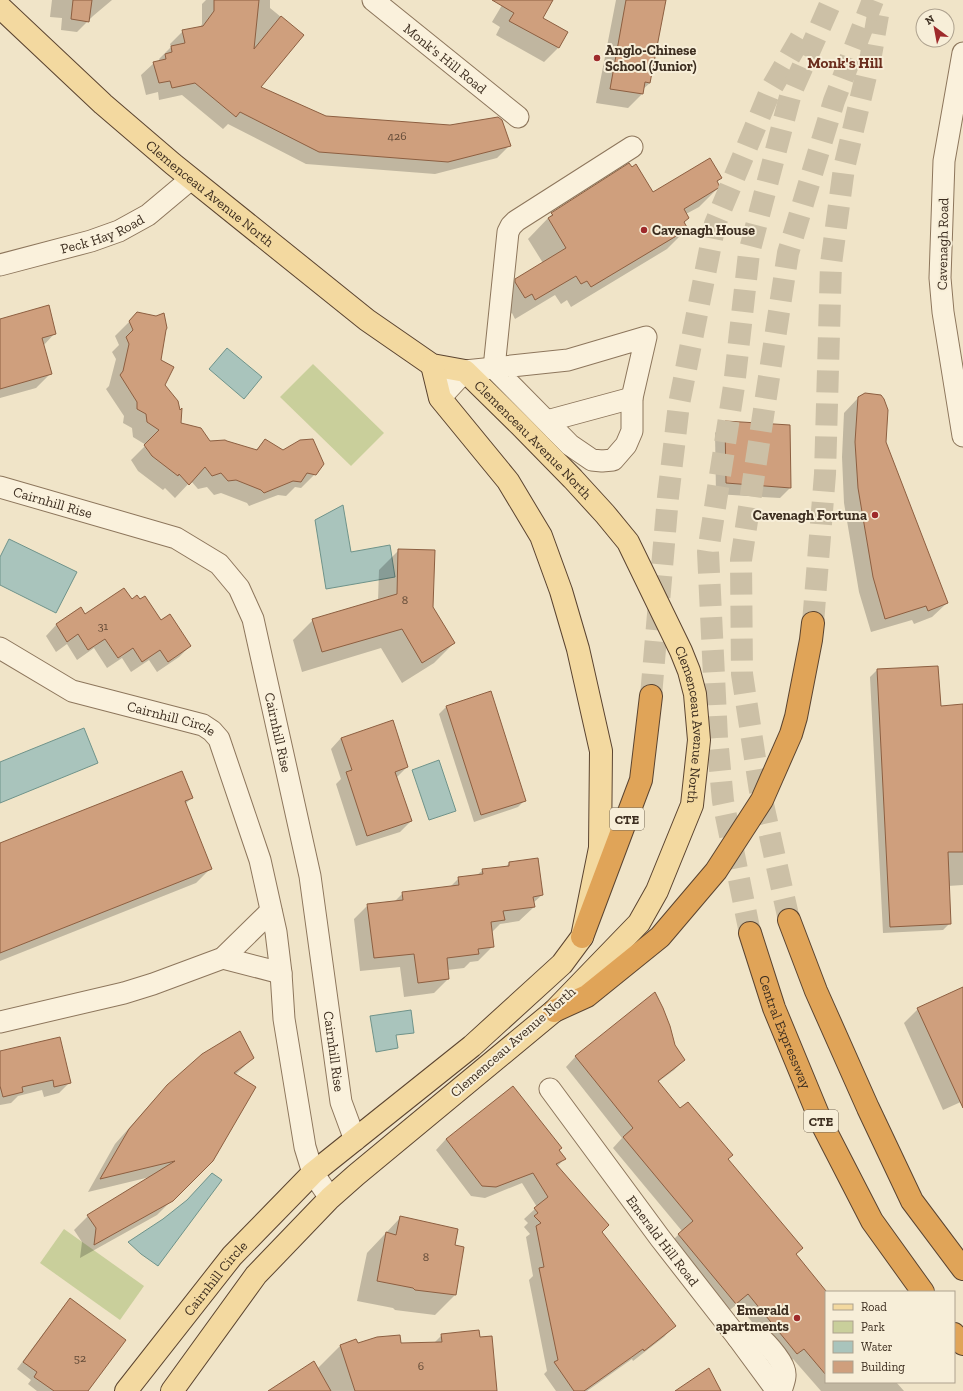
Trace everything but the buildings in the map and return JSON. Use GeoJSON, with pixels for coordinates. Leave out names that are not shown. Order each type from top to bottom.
{"type":"FeatureCollection","features":[{"type":"Feature","properties":{"kind":"highway"},"geometry":{"type":"LineString","coordinates":[[554,1011],[587,996],[660,937],[716,871],[762,800],[791,734],[796,717],[813,623]]}},
{"type":"Feature","properties":{"kind":"highway","name":"CTE"},"geometry":{"type":"LineString","coordinates":[[582,937],[641,780],[651,696]]}},
{"type":"Feature","properties":{"kind":"highway"},"geometry":{"type":"LineString","coordinates":[[789,920],[816,991],[868,1108],[912,1201],[963,1270]]}},
{"type":"Feature","properties":{"kind":"highway","name":"Central Expressway"},"geometry":{"type":"LineString","coordinates":[[750,933],[774,1008],[822,1124],[872,1220],[923,1291]]}},
{"type":"Feature","properties":{"kind":"highway"},"geometry":{"type":"LineString","coordinates":[[955,1335],[963,1344]]}},
{"type":"Feature","properties":{"kind":"main road","name":"Clemenceau Avenue North"},"geometry":{"type":"LineString","coordinates":[[0,7],[103,104],[192,179],[367,320],[432,365],[465,370],[573,479],[628,542],[681,651],[689,671],[694,694],[699,740],[692,805],[657,891],[639,923],[554,1011],[330,1198]]}},
{"type":"Feature","properties":{"kind":"main road","name":"Clemenceau Avenue North"},"geometry":{"type":"LineString","coordinates":[[313,1173],[472,1046],[562,964],[582,937],[600,848],[601,751],[578,649],[561,591],[541,536],[508,481],[440,398],[432,365]]}},
{"type":"Feature","properties":{"kind":"main road","name":"Cairnhill Circle"},"geometry":{"type":"LineString","coordinates":[[126,1391],[232,1256],[313,1173]]}},
{"type":"Feature","properties":{"kind":"main road","name":"Cairnhill Circle"},"geometry":{"type":"LineString","coordinates":[[172,1391],[256,1275],[330,1198]]}},
{"type":"Feature","properties":{"kind":"street","name":"Monk's Hill Road"},"geometry":{"type":"LineString","coordinates":[[373,0],[518,117]]}},
{"type":"Feature","properties":{"kind":"street","name":"Cavenagh Road"},"geometry":{"type":"LineString","coordinates":[[963,52],[944,161],[940,278],[943,312],[963,436]]}},
{"type":"Feature","properties":{"kind":"street"},"geometry":{"type":"LineString","coordinates":[[494,368],[508,232],[511,226],[516,221],[632,147]]}},
{"type":"Feature","properties":{"kind":"street","name":"Peck Hay Road"},"geometry":{"type":"LineString","coordinates":[[0,265],[91,241],[119,231],[148,215],[192,179]]}},
{"type":"Feature","properties":{"kind":"street"},"geometry":{"type":"LineString","coordinates":[[465,370],[568,360],[646,337],[632,398],[632,431],[626,445],[614,460],[592,460],[570,445],[494,368]]}},
{"type":"Feature","properties":{"kind":"street","name":"Clemenceau Avenue North"},"geometry":{"type":"LineString","coordinates":[[440,398],[465,370]]}},
{"type":"Feature","properties":{"kind":"street"},"geometry":{"type":"LineString","coordinates":[[547,421],[632,398]]}},
{"type":"Feature","properties":{"kind":"street","name":"Cairnhill Rise"},"geometry":{"type":"LineString","coordinates":[[0,487],[176,538],[219,564],[239,588],[253,619],[310,876],[341,1102],[355,1140]]}},
{"type":"Feature","properties":{"kind":"street","name":"Cairnhill Circle"},"geometry":{"type":"LineString","coordinates":[[0,648],[72,691],[203,725],[212,731],[219,739],[257,853],[276,932],[285,1026],[304,1141],[313,1173],[330,1198]]}},
{"type":"Feature","properties":{"kind":"street"},"geometry":{"type":"LineString","coordinates":[[0,1022],[124,993],[223,958],[271,911]]}},
{"type":"Feature","properties":{"kind":"street"},"geometry":{"type":"LineString","coordinates":[[223,958],[281,973]]}},
{"type":"Feature","properties":{"kind":"street","name":"Emerald Hill Road"},"geometry":{"type":"LineString","coordinates":[[550,1089],[660,1238],[738,1338],[777,1391]]}},
{"type":"Feature","properties":{"kind":"street"},"geometry":{"type":"LineString","coordinates":[[738,1338],[746,1334],[753,1334],[757,1335],[763,1340],[781,1363],[785,1371],[781,1391]]}},
{"type":"Feature","properties":{"kind":"green space"},"geometry":{"type":"Polygon","coordinates":[[[313,364],[384,433],[351,466],[280,397],[313,364]]]}},
{"type":"Feature","properties":{"kind":"green space"},"geometry":{"type":"Polygon","coordinates":[[[64,1229],[144,1286],[120,1320],[40,1263],[64,1229]]]}},
{"type":"Feature","properties":{"kind":"water"},"geometry":{"type":"Polygon","coordinates":[[[227,348],[262,377],[244,399],[209,369],[227,348]]]}},
{"type":"Feature","properties":{"kind":"water"},"geometry":{"type":"Polygon","coordinates":[[[343,505],[351,552],[390,545],[395,577],[326,589],[315,520],[343,505]]]}},
{"type":"Feature","properties":{"kind":"water"},"geometry":{"type":"Polygon","coordinates":[[[9,539],[77,572],[56,613],[0,585],[0,557],[9,539]]]}},
{"type":"Feature","properties":{"kind":"water"},"geometry":{"type":"Polygon","coordinates":[[[84,728],[98,763],[0,803],[0,762],[84,728]]]}},
{"type":"Feature","properties":{"kind":"water"},"geometry":{"type":"Polygon","coordinates":[[[439,760],[456,811],[429,820],[412,770],[439,760]]]}},
{"type":"Feature","properties":{"kind":"water"},"geometry":{"type":"Polygon","coordinates":[[[411,1010],[414,1033],[396,1035],[398,1048],[376,1052],[370,1016],[411,1010]]]}},
{"type":"Feature","properties":{"kind":"water"},"geometry":{"type":"Polygon","coordinates":[[[212,1173],[222,1180],[158,1266],[141,1254],[128,1242],[163,1219],[187,1200],[212,1173]]]}},
{"type":"Feature","properties":{"kind":"tunnel"},"geometry":{"type":"LineString","coordinates":[[750,933],[723,801],[717,738],[708,552],[734,386],[749,253],[791,93],[832,0]]}},
{"type":"Feature","properties":{"kind":"tunnel"},"geometry":{"type":"LineString","coordinates":[[789,920],[760,791],[742,674],[741,560],[788,253],[834,101],[873,0]]}},
{"type":"Feature","properties":{"kind":"tunnel"},"geometry":{"type":"LineString","coordinates":[[813,623],[825,474],[831,264],[844,168],[871,55],[878,15]]}},
{"type":"Feature","properties":{"kind":"tunnel"},"geometry":{"type":"LineString","coordinates":[[651,696],[668,497],[679,404],[715,224],[771,89],[804,32]]}},
{"type":"Feature","properties":{"kind":"place","name":"Anglo-Chinese School (Junior)"},"geometry":{"type":"Point","coordinates":[597,58]}},
{"type":"Feature","properties":{"kind":"place","name":"Cavenagh House"},"geometry":{"type":"Point","coordinates":[644,230]}},
{"type":"Feature","properties":{"kind":"place","name":"Cavenagh Fortuna"},"geometry":{"type":"Point","coordinates":[875,515]}},
{"type":"Feature","properties":{"kind":"place","name":"Emerald apartments"},"geometry":{"type":"Point","coordinates":[797,1318]}},
{"type":"Feature","properties":{"kind":"district","name":"Monk's Hill"},"geometry":{"type":"Point","coordinates":[845,63]}}]}
